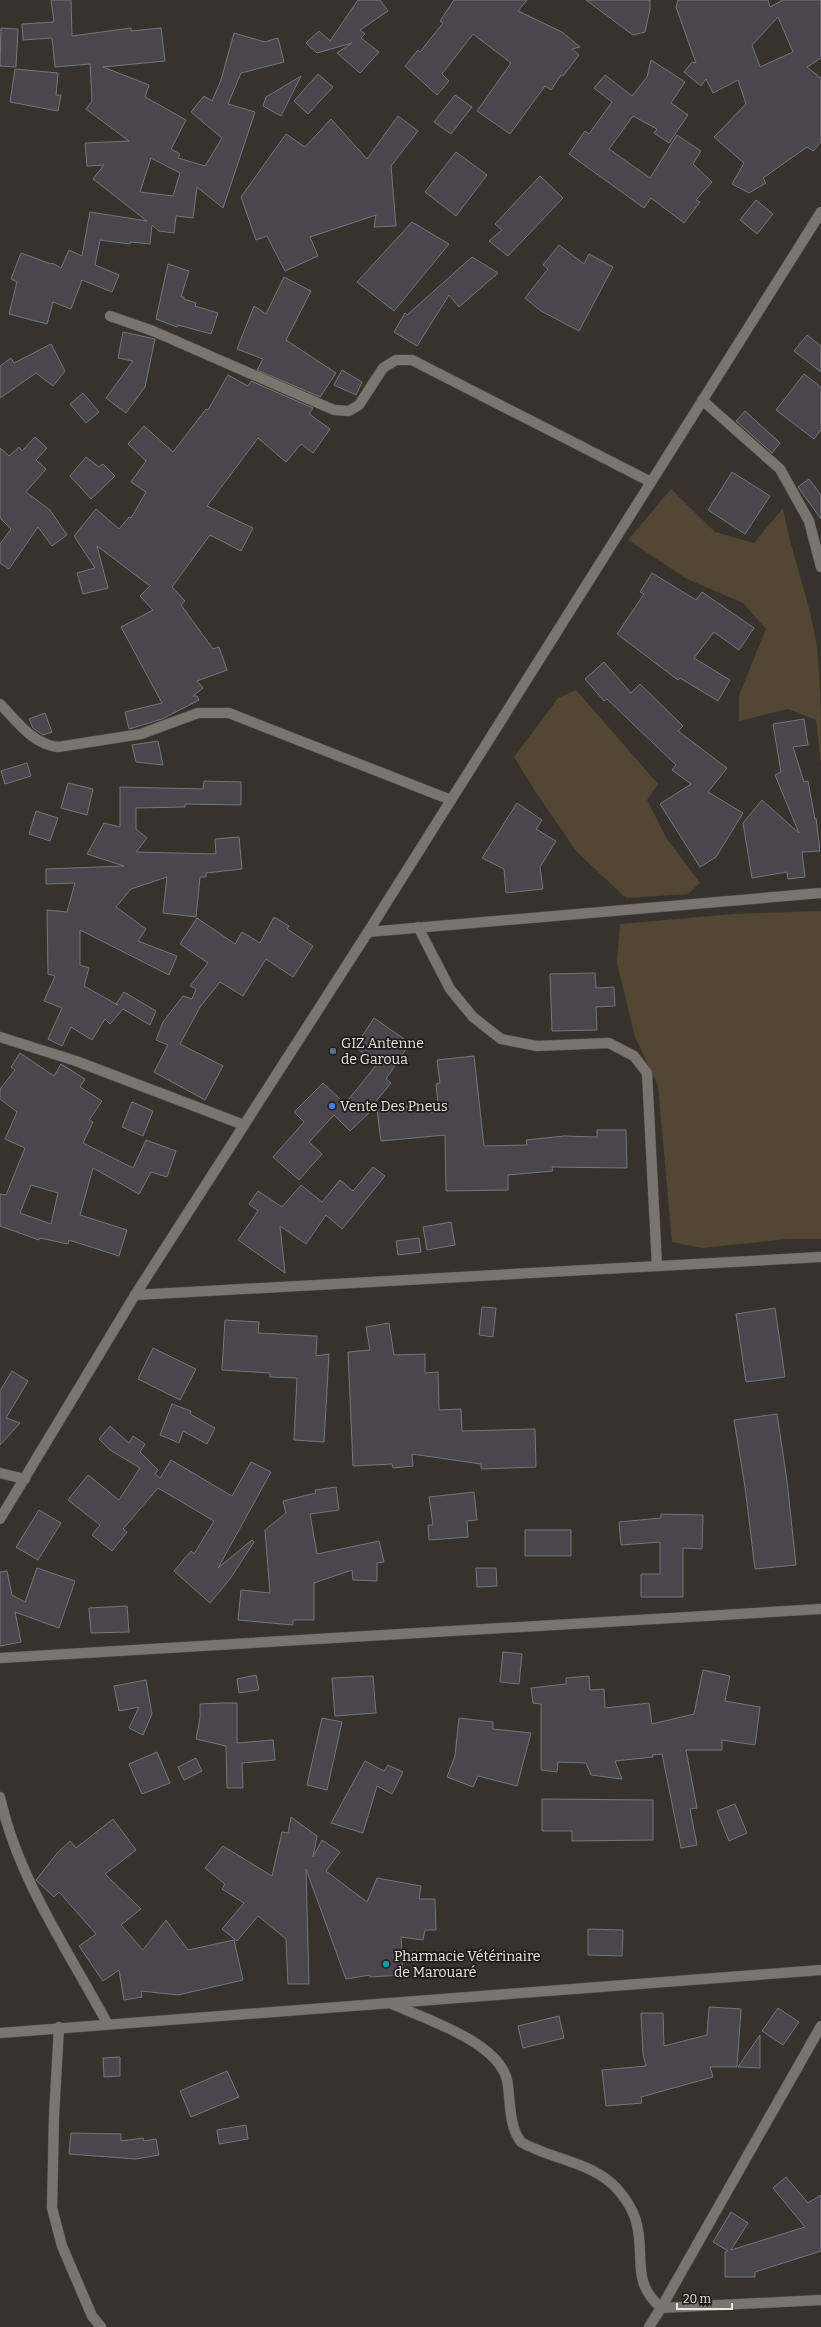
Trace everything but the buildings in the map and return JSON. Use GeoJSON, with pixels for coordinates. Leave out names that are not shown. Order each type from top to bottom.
{"type":"FeatureCollection","features":[{"type":"Feature","properties":{"kind":"street"},"geometry":{"type":"LineString","coordinates":[[0,1519],[136,1295],[368,932],[821,212]]}},
{"type":"Feature","properties":{"kind":"street"},"geometry":{"type":"LineString","coordinates":[[110,316],[153,330],[334,410],[349,411],[359,405],[383,368],[396,360],[412,360],[651,482]]}},
{"type":"Feature","properties":{"kind":"street"},"geometry":{"type":"LineString","coordinates":[[702,400],[780,469],[809,521],[817,546],[821,567]]}},
{"type":"Feature","properties":{"kind":"street"},"geometry":{"type":"LineString","coordinates":[[0,704],[32,736],[45,745],[58,747],[141,734],[198,713],[228,713],[451,800]]}},
{"type":"Feature","properties":{"kind":"street"},"geometry":{"type":"LineString","coordinates":[[368,932],[821,893]]}},
{"type":"Feature","properties":{"kind":"street"},"geometry":{"type":"LineString","coordinates":[[418,927],[450,989],[473,1016],[501,1038],[537,1046],[609,1043],[634,1056],[647,1073],[657,1266]]}},
{"type":"Feature","properties":{"kind":"street"},"geometry":{"type":"LineString","coordinates":[[0,1037],[76,1061],[244,1126]]}},
{"type":"Feature","properties":{"kind":"street"},"geometry":{"type":"LineString","coordinates":[[136,1295],[821,1257]]}},
{"type":"Feature","properties":{"kind":"street"},"geometry":{"type":"LineString","coordinates":[[0,1473],[24,1479]]}},
{"type":"Feature","properties":{"kind":"street"},"geometry":{"type":"LineString","coordinates":[[0,1658],[821,1608]]}},
{"type":"Feature","properties":{"kind":"street"},"geometry":{"type":"LineString","coordinates":[[0,1797],[5,1820],[37,1899],[107,2023]]}},
{"type":"Feature","properties":{"kind":"street"},"geometry":{"type":"LineString","coordinates":[[0,2032],[821,1970]]}},
{"type":"Feature","properties":{"kind":"street"},"geometry":{"type":"LineString","coordinates":[[389,2002],[459,2034],[479,2046],[496,2061],[506,2078],[513,2127],[521,2142],[582,2166],[610,2182],[633,2211],[638,2226],[639,2253],[646,2289],[661,2308]]}},
{"type":"Feature","properties":{"kind":"street"},"geometry":{"type":"LineString","coordinates":[[649,2327],[821,2026]]}},
{"type":"Feature","properties":{"kind":"street"},"geometry":{"type":"LineString","coordinates":[[59,2027],[54,2116],[52,2208],[62,2246],[92,2316],[101,2327]]}},
{"type":"Feature","properties":{"kind":"street"},"geometry":{"type":"LineString","coordinates":[[661,2308],[821,2300]]}},
{"type":"Feature","properties":{"kind":"shaded area"},"geometry":{"type":"Polygon","coordinates":[[[671,489],[715,532],[754,543],[783,508],[786,526],[810,612],[817,647],[821,719],[821,763],[816,720],[788,709],[739,721],[739,695],[766,629],[743,603],[687,579],[628,540],[671,489]]]}},
{"type":"Feature","properties":{"kind":"shaded area"},"geometry":{"type":"Polygon","coordinates":[[[576,690],[658,784],[647,800],[667,839],[700,883],[688,894],[626,898],[577,852],[537,794],[514,757],[558,698],[576,690]]]}},
{"type":"Feature","properties":{"kind":"shaded area"},"geometry":{"type":"Polygon","coordinates":[[[821,911],[821,1239],[787,1239],[702,1248],[672,1242],[658,1086],[635,1037],[617,963],[620,924],[734,914],[821,911]]]}},
{"type":"Feature","properties":{"kind":"place","name":"GIZ Antenne de Garoua"},"geometry":{"type":"Point","coordinates":[333,1051]}},
{"type":"Feature","properties":{"kind":"place","name":"Vente Des Pneus"},"geometry":{"type":"Point","coordinates":[332,1106]}},
{"type":"Feature","properties":{"kind":"place","name":"Pharmacie Vétérinaire de Marouaré"},"geometry":{"type":"Point","coordinates":[386,1964]}}]}
